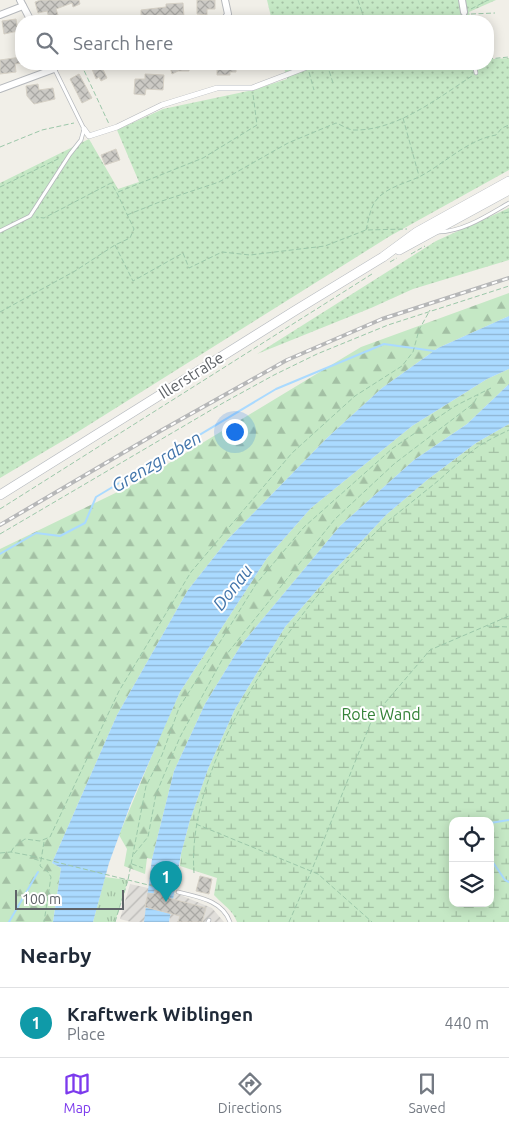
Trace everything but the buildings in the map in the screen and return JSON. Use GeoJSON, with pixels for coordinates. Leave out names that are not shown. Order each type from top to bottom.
{"type":"FeatureCollection","features":[{"type":"Feature","properties":{"kind":"main road","name":"Illerstraße"},"geometry":{"type":"LineString","coordinates":[[385,261],[417,232],[509,181]]}},
{"type":"Feature","properties":{"kind":"main road","name":"Illerstraße"},"geometry":{"type":"LineString","coordinates":[[0,495],[296,310],[509,190]]}},
{"type":"Feature","properties":{"kind":"street"},"geometry":{"type":"LineString","coordinates":[[225,0],[227,15]]}},
{"type":"Feature","properties":{"kind":"street"},"geometry":{"type":"LineString","coordinates":[[462,0],[464,12]]}},
{"type":"Feature","properties":{"kind":"street"},"geometry":{"type":"LineString","coordinates":[[0,15],[22,3],[28,15]]}},
{"type":"Feature","properties":{"kind":"street"},"geometry":{"type":"LineString","coordinates":[[0,89],[44,70]]}},
{"type":"Feature","properties":{"kind":"street"},"geometry":{"type":"LineString","coordinates":[[84,129],[89,136],[111,129],[162,105],[217,88],[252,88],[299,70]]}},
{"type":"Feature","properties":{"kind":"lane"},"geometry":{"type":"LineString","coordinates":[[0,231],[30,216],[81,140],[84,129],[55,70]]}},
{"type":"Feature","properties":{"kind":"lane"},"geometry":{"type":"LineString","coordinates":[[435,232],[452,231],[481,219],[509,203]]}},
{"type":"Feature","properties":{"kind":"lane"},"geometry":{"type":"LineString","coordinates":[[178,892],[206,899],[219,905],[228,916],[230,922]]}},
{"type":"Feature","properties":{"kind":"path"},"geometry":{"type":"LineString","coordinates":[[358,0],[363,15]]}},
{"type":"Feature","properties":{"kind":"path"},"geometry":{"type":"LineString","coordinates":[[458,15],[488,0],[490,2]]}},
{"type":"Feature","properties":{"kind":"path"},"geometry":{"type":"LineString","coordinates":[[464,12],[470,14],[495,13]]}},
{"type":"Feature","properties":{"kind":"path"},"geometry":{"type":"LineString","coordinates":[[494,58],[509,57]]}},
{"type":"Feature","properties":{"kind":"path"},"geometry":{"type":"LineString","coordinates":[[83,70],[111,129]]}},
{"type":"Feature","properties":{"kind":"path"},"geometry":{"type":"LineString","coordinates":[[308,70],[314,90]]}},
{"type":"Feature","properties":{"kind":"path"},"geometry":{"type":"LineString","coordinates":[[329,70],[333,83]]}},
{"type":"Feature","properties":{"kind":"path"},"geometry":{"type":"LineString","coordinates":[[127,216],[162,201],[219,182],[288,143],[336,123],[353,130],[377,127],[404,118],[476,73]]}},
{"type":"Feature","properties":{"kind":"path"},"geometry":{"type":"LineString","coordinates":[[117,193],[203,158],[257,125],[252,88]]}},
{"type":"Feature","properties":{"kind":"path"},"geometry":{"type":"LineString","coordinates":[[404,118],[419,177]]}},
{"type":"Feature","properties":{"kind":"path"},"geometry":{"type":"LineString","coordinates":[[0,147],[42,130],[80,122]]}},
{"type":"Feature","properties":{"kind":"path"},"geometry":{"type":"LineString","coordinates":[[366,230],[371,208],[378,197],[397,186],[419,177],[483,137],[496,135],[502,128],[509,125]]}},
{"type":"Feature","properties":{"kind":"path"},"geometry":{"type":"LineString","coordinates":[[0,187],[70,154]]}},
{"type":"Feature","properties":{"kind":"path"},"geometry":{"type":"LineString","coordinates":[[0,312],[130,238],[134,230],[111,183],[44,218],[30,216]]}},
{"type":"Feature","properties":{"kind":"path"},"geometry":{"type":"LineString","coordinates":[[115,246],[133,281],[183,254],[189,268],[222,252],[250,256],[325,246],[366,230],[410,229],[417,232]]}},
{"type":"Feature","properties":{"kind":"path"},"geometry":{"type":"LineString","coordinates":[[385,261],[404,254]]}},
{"type":"Feature","properties":{"kind":"path"},"geometry":{"type":"LineString","coordinates":[[0,509],[379,270]]}},
{"type":"Feature","properties":{"kind":"path"},"geometry":{"type":"LineString","coordinates":[[0,534],[274,375],[360,335],[430,310],[509,286]]}},
{"type":"Feature","properties":{"kind":"path"},"geometry":{"type":"LineString","coordinates":[[11,852],[14,847],[25,839],[44,841],[50,837],[118,691],[192,572],[292,453],[355,396],[402,366],[413,352],[422,323],[430,310]]}},
{"type":"Feature","properties":{"kind":"path"},"geometry":{"type":"LineString","coordinates":[[115,922],[132,864],[146,786],[162,755],[180,708],[256,584],[304,526],[392,448],[455,406],[491,388]]}},
{"type":"Feature","properties":{"kind":"path"},"geometry":{"type":"LineString","coordinates":[[134,854],[148,837],[156,794],[180,737],[222,660],[335,519],[394,464],[474,403],[479,394]]}},
{"type":"Feature","properties":{"kind":"path"},"geometry":{"type":"LineString","coordinates":[[194,873],[192,854],[196,824],[212,770],[239,710],[290,631],[332,579],[388,522],[478,447],[509,430]]}},
{"type":"Feature","properties":{"kind":"path"},"geometry":{"type":"LineString","coordinates":[[288,922],[311,872],[374,717],[430,650],[509,616]]}},
{"type":"Feature","properties":{"kind":"path"},"geometry":{"type":"LineString","coordinates":[[486,626],[509,627]]}},
{"type":"Feature","properties":{"kind":"path"},"geometry":{"type":"LineString","coordinates":[[196,824],[318,874],[372,922]]}},
{"type":"Feature","properties":{"kind":"path"},"geometry":{"type":"LineString","coordinates":[[44,841],[40,866],[51,877],[44,922]]}},
{"type":"Feature","properties":{"kind":"path"},"geometry":{"type":"LineString","coordinates":[[0,853],[11,852],[32,856],[178,892]]}},
{"type":"Feature","properties":{"kind":"path"},"geometry":{"type":"LineString","coordinates":[[32,856],[31,858],[41,861]]}},
{"type":"Feature","properties":{"kind":"path"},"geometry":{"type":"LineString","coordinates":[[132,864],[142,868]]}},
{"type":"Feature","properties":{"kind":"shaded area"},"geometry":{"type":"Polygon","coordinates":[[[130,884],[180,895],[212,908],[224,922],[169,922],[170,918],[147,912],[144,922],[131,922],[120,919],[130,884]]]}},
{"type":"Feature","properties":{"kind":"green space"},"geometry":{"type":"Polygon","coordinates":[[[267,0],[496,0],[469,12],[470,15],[271,15],[267,0]]]}},
{"type":"Feature","properties":{"kind":"green space"},"geometry":{"type":"Polygon","coordinates":[[[509,58],[509,170],[390,236],[76,433],[0,478],[0,183],[89,139],[118,189],[139,182],[117,130],[163,109],[253,90],[287,79],[285,70],[494,70],[494,59],[509,58]]]}},
{"type":"Feature","properties":{"kind":"green space"},"geometry":{"type":"Polygon","coordinates":[[[509,208],[509,260],[413,289],[257,354],[436,241],[509,208]]]}},
{"type":"Feature","properties":{"kind":"green space"},"geometry":{"type":"Polygon","coordinates":[[[509,293],[509,316],[438,348],[382,388],[327,438],[229,538],[188,590],[117,715],[52,863],[61,868],[53,922],[0,922],[0,549],[136,483],[361,347],[509,293]]]}},
{"type":"Feature","properties":{"kind":"green space"},"geometry":{"type":"Polygon","coordinates":[[[509,369],[509,384],[467,424],[414,460],[340,526],[241,645],[205,704],[174,771],[152,859],[147,858],[145,874],[124,866],[127,849],[119,835],[180,692],[267,558],[311,508],[412,426],[487,379],[509,369]]]}},
{"type":"Feature","properties":{"kind":"green space","name":"Rote Wand"},"geometry":{"type":"Polygon","coordinates":[[[509,424],[509,922],[237,922],[230,911],[214,895],[217,878],[180,866],[181,854],[190,820],[208,769],[235,709],[285,627],[386,515],[427,480],[476,443],[509,424]]]}},
{"type":"Feature","properties":{"kind":"green space"},"geometry":{"type":"Polygon","coordinates":[[[105,877],[128,880],[115,922],[93,922],[105,877]]]}},
{"type":"Feature","properties":{"kind":"water","name":"Donau"},"geometry":{"type":"Polygon","coordinates":[[[509,316],[509,369],[487,379],[412,426],[311,508],[267,558],[180,692],[131,803],[109,863],[93,922],[53,922],[61,868],[52,863],[117,715],[188,590],[229,538],[327,438],[382,388],[438,348],[509,316]]]}},
{"type":"Feature","properties":{"kind":"water"},"geometry":{"type":"Polygon","coordinates":[[[509,384],[509,424],[476,443],[427,480],[386,515],[285,627],[235,709],[208,769],[190,820],[181,854],[169,922],[144,922],[152,859],[174,771],[205,704],[241,645],[340,526],[414,460],[467,424],[509,384]]]}},
{"type":"Feature","properties":{"kind":"waterway","name":"Grenzgraben"},"geometry":{"type":"LineString","coordinates":[[0,554],[36,533],[60,536],[85,523],[96,497],[276,389],[384,344],[434,351]]}},
{"type":"Feature","properties":{"kind":"waterway"},"geometry":{"type":"LineString","coordinates":[[494,822],[509,820]]}},
{"type":"Feature","properties":{"kind":"waterway"},"geometry":{"type":"LineString","coordinates":[[493,862],[505,880],[509,882]]}},
{"type":"Feature","properties":{"kind":"waterway"},"geometry":{"type":"LineString","coordinates":[[9,922],[38,872]]}},
{"type":"Feature","properties":{"kind":"railway"},"geometry":{"type":"LineString","coordinates":[[0,525],[162,430],[287,360],[382,319],[509,278]]}},
{"type":"Feature","properties":{"kind":"place","name":"Kraftwerk Wiblingen"},"geometry":{"type":"Point","coordinates":[166,902]}}]}
